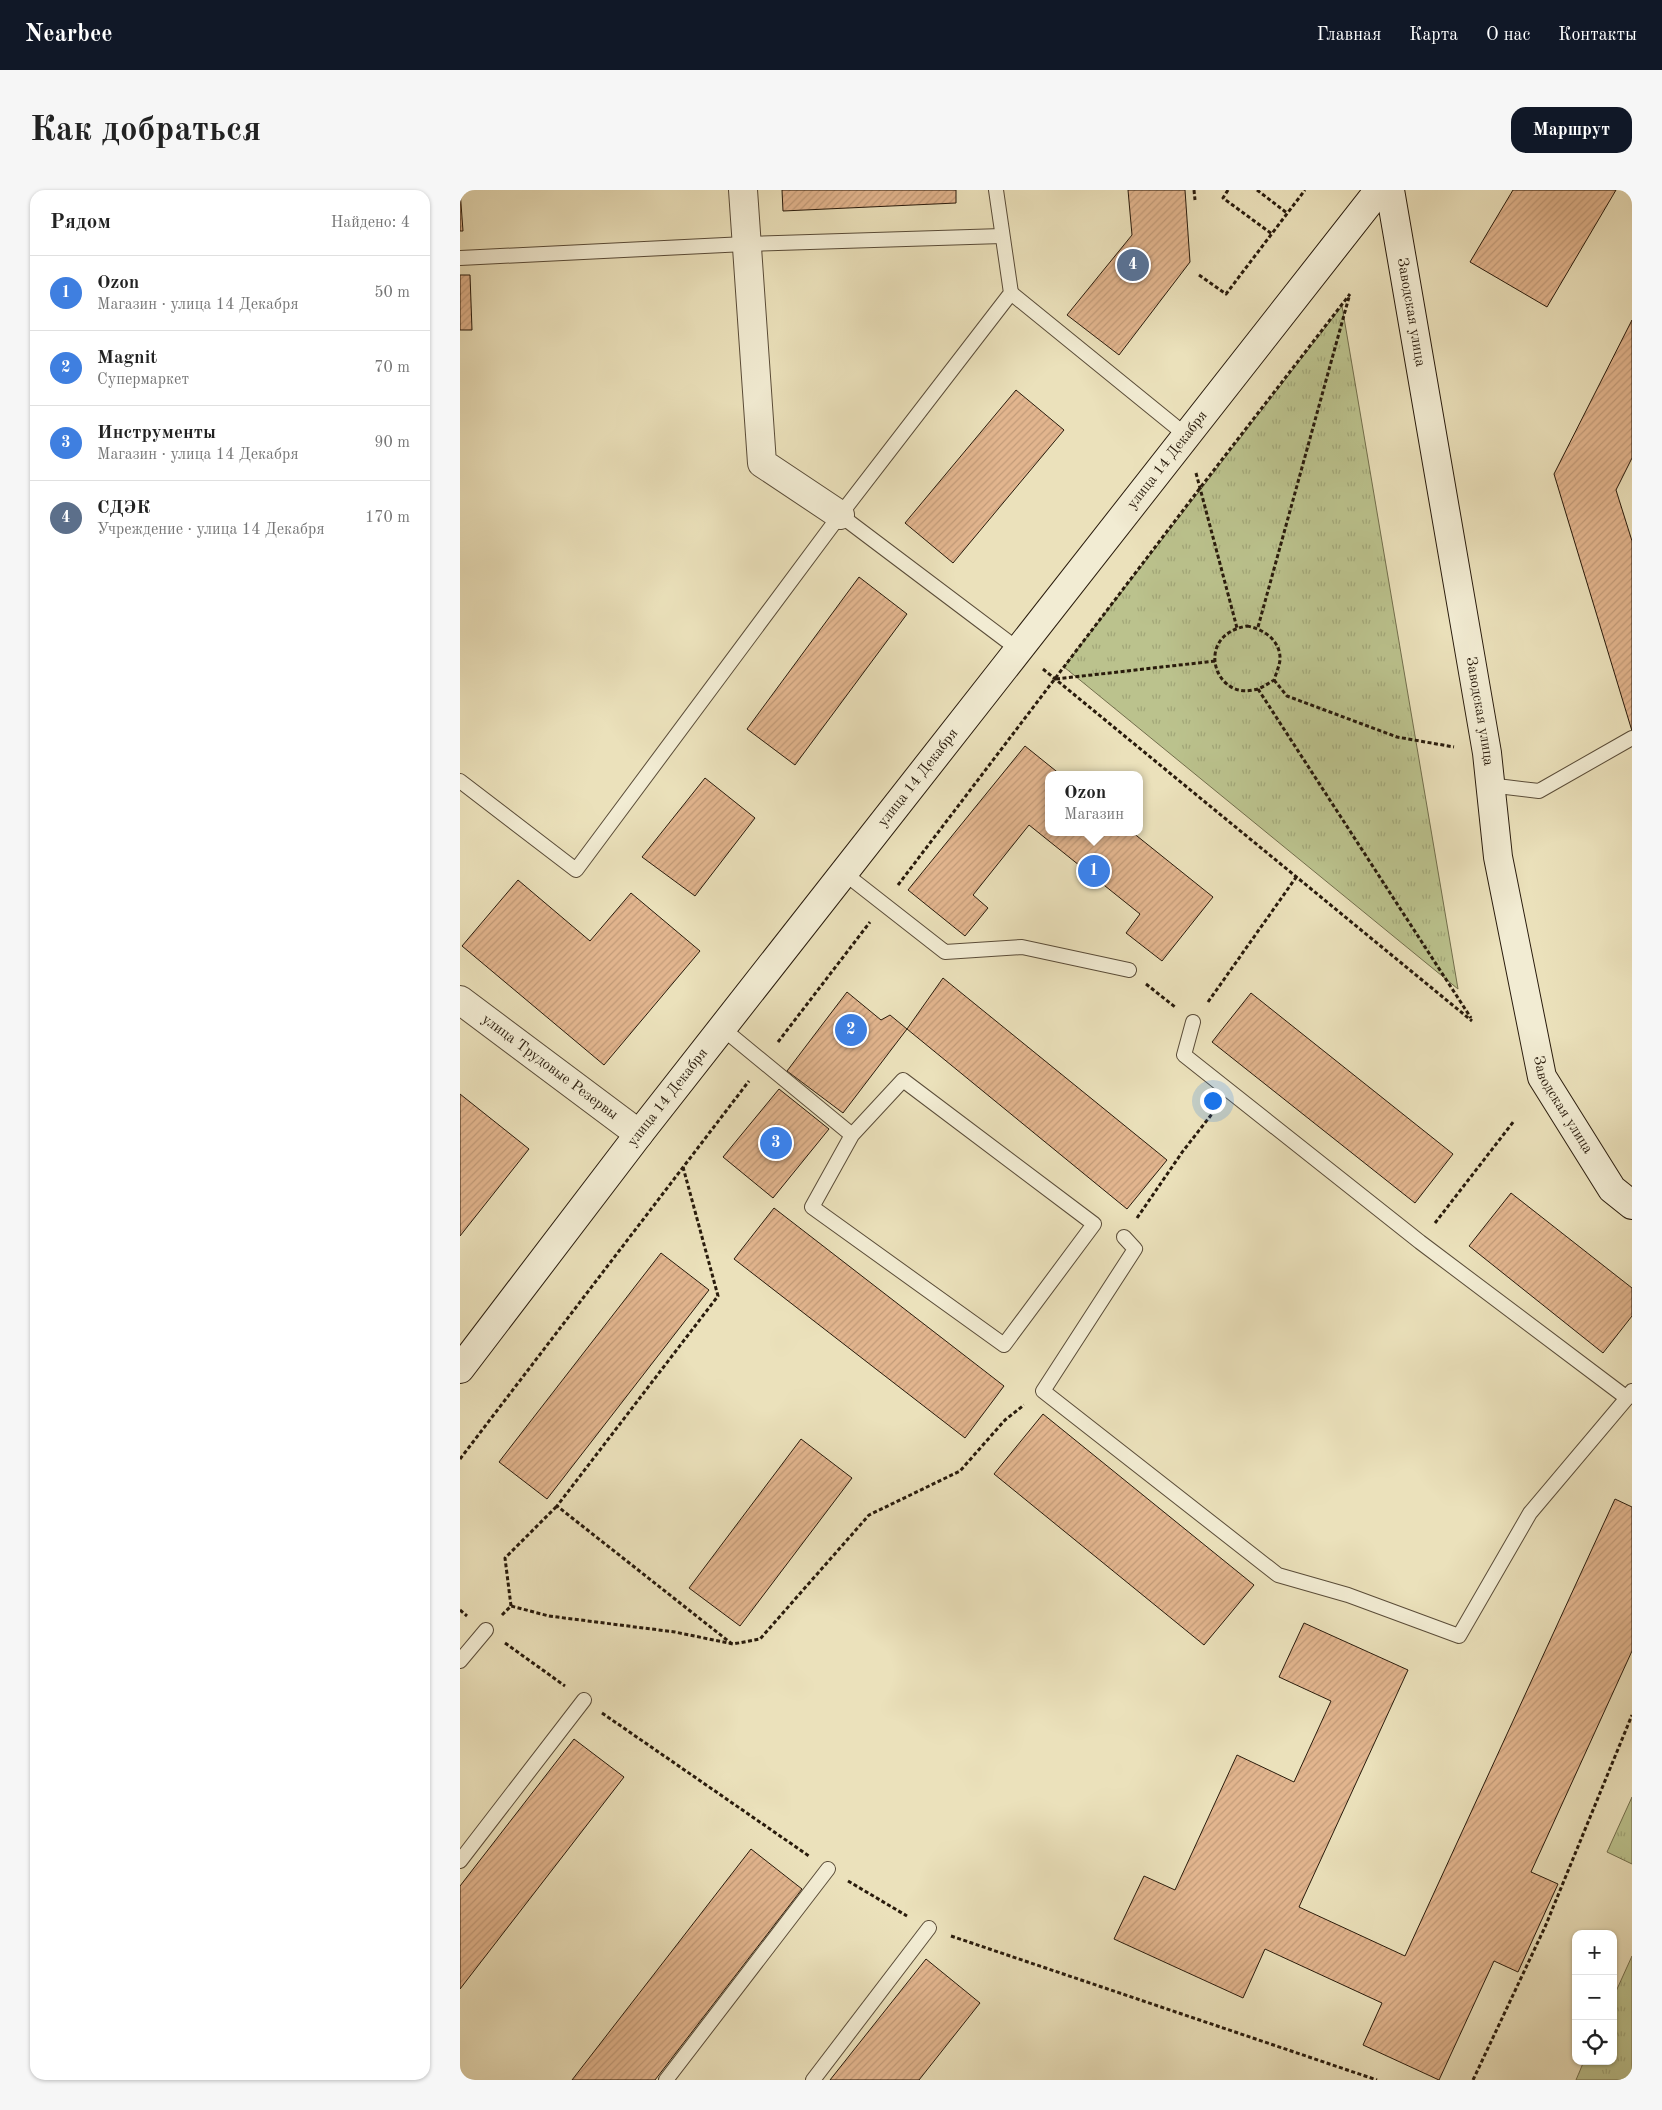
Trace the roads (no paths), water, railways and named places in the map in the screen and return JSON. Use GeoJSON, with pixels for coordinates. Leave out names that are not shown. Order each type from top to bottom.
{"type":"FeatureCollection","features":[{"type":"Feature","properties":{"kind":"main road"},"geometry":{"type":"LineString","coordinates":[[742,190],[762,464],[840,516]]}},
{"type":"Feature","properties":{"kind":"main road","name":"улица 14 Декабря"},"geometry":{"type":"LineString","coordinates":[[460,1368],[722,1028],[1380,190]]}},
{"type":"Feature","properties":{"kind":"main road","name":"Заводская улица"},"geometry":{"type":"LineString","coordinates":[[1390,190],[1487,753],[1498,857],[1542,1078],[1612,1189],[1632,1206]]}},
{"type":"Feature","properties":{"kind":"main road","name":"улица Трудовые Резервы"},"geometry":{"type":"LineString","coordinates":[[460,1000],[640,1134]]}},
{"type":"Feature","properties":{"kind":"lane"},"geometry":{"type":"LineString","coordinates":[[996,190],[1011,293],[1187,436]]}},
{"type":"Feature","properties":{"kind":"lane"},"geometry":{"type":"LineString","coordinates":[[460,258],[745,244],[1002,236]]}},
{"type":"Feature","properties":{"kind":"lane"},"geometry":{"type":"LineString","coordinates":[[460,781],[576,870],[840,516],[1011,293]]}},
{"type":"Feature","properties":{"kind":"lane"},"geometry":{"type":"LineString","coordinates":[[840,516],[1019,650]]}},
{"type":"Feature","properties":{"kind":"lane"},"geometry":{"type":"LineString","coordinates":[[1489,786],[1539,791],[1632,738]]}},
{"type":"Feature","properties":{"kind":"lane"},"geometry":{"type":"LineString","coordinates":[[844,873],[945,952],[1022,947],[1129,970]]}},
{"type":"Feature","properties":{"kind":"lane"},"geometry":{"type":"LineString","coordinates":[[1124,1237],[1135,1249],[1043,1391],[1278,1575],[1348,1595],[1459,1636],[1530,1513],[1629,1394],[1420,1242],[1184,1055],[1194,1022]]}},
{"type":"Feature","properties":{"kind":"lane"},"geometry":{"type":"LineString","coordinates":[[722,1028],[852,1135]]}},
{"type":"Feature","properties":{"kind":"lane"},"geometry":{"type":"LineString","coordinates":[[903,1080],[1094,1224],[1004,1345],[812,1207],[852,1135],[903,1080]]}},
{"type":"Feature","properties":{"kind":"lane"},"geometry":{"type":"LineString","coordinates":[[460,1661],[486,1630]]}},
{"type":"Feature","properties":{"kind":"lane"},"geometry":{"type":"LineString","coordinates":[[460,1861],[584,1700]]}},
{"type":"Feature","properties":{"kind":"lane"},"geometry":{"type":"LineString","coordinates":[[666,2080],[828,1869]]}},
{"type":"Feature","properties":{"kind":"lane"},"geometry":{"type":"LineString","coordinates":[[813,2080],[928,1928]]}},
{"type":"Feature","properties":{"kind":"place","name":"СДЭК"},"geometry":{"type":"Point","coordinates":[1133,265]}},
{"type":"Feature","properties":{"kind":"place","name":"Ozon"},"geometry":{"type":"Point","coordinates":[1094,871]}},
{"type":"Feature","properties":{"kind":"place","name":"Magnit"},"geometry":{"type":"Point","coordinates":[851,1030]}},
{"type":"Feature","properties":{"kind":"place","name":"Инструменты"},"geometry":{"type":"Point","coordinates":[776,1143]}}]}
